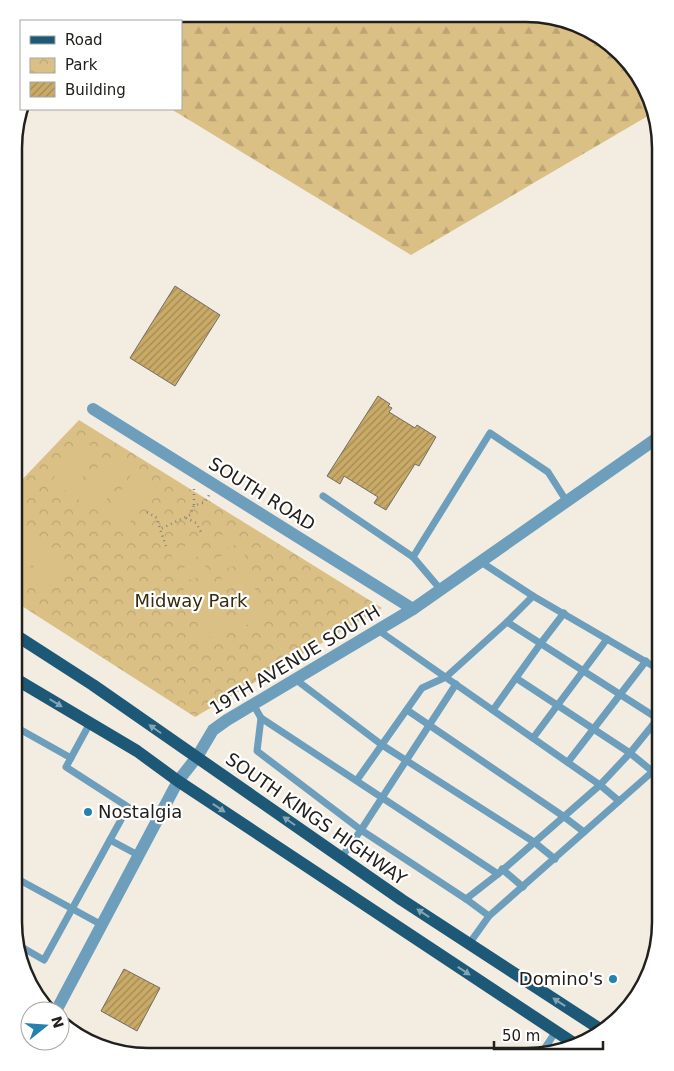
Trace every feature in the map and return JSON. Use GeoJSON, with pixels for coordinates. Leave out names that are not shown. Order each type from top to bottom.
{"type":"FeatureCollection","features":[{"type":"Feature","properties":{"kind":"main road","name":"SOUTH KINGS HIGHWAY"},"geometry":{"type":"LineString","coordinates":[[22,639],[93,685],[341,858],[596,1027]]}},
{"type":"Feature","properties":{"kind":"main road"},"geometry":{"type":"LineString","coordinates":[[22,683],[137,751],[178,781],[570,1041]]}},
{"type":"Feature","properties":{"kind":"street","name":"SOUTH ROAD"},"geometry":{"type":"LineString","coordinates":[[92,409],[413,610]]}},
{"type":"Feature","properties":{"kind":"street","name":"19TH AVENUE SOUTH"},"geometry":{"type":"LineString","coordinates":[[61,1001],[178,781],[197,758],[213,730],[253,704],[413,610],[652,442]]}},
{"type":"Feature","properties":{"kind":"lane"},"geometry":{"type":"LineString","coordinates":[[413,557],[490,433],[548,472],[567,502]]}},
{"type":"Feature","properties":{"kind":"lane"},"geometry":{"type":"LineString","coordinates":[[323,496],[413,557],[441,590]]}},
{"type":"Feature","properties":{"kind":"lane"},"geometry":{"type":"LineString","coordinates":[[481,562],[533,596],[651,664]]}},
{"type":"Feature","properties":{"kind":"lane"},"geometry":{"type":"LineString","coordinates":[[358,780],[422,688],[446,677],[508,622],[533,596]]}},
{"type":"Feature","properties":{"kind":"lane"},"geometry":{"type":"LineString","coordinates":[[493,710],[540,643],[564,613]]}},
{"type":"Feature","properties":{"kind":"lane"},"geometry":{"type":"LineString","coordinates":[[508,622],[651,713]]}},
{"type":"Feature","properties":{"kind":"lane"},"geometry":{"type":"LineString","coordinates":[[378,630],[568,762],[619,801]]}},
{"type":"Feature","properties":{"kind":"lane"},"geometry":{"type":"LineString","coordinates":[[532,738],[607,639]]}},
{"type":"Feature","properties":{"kind":"lane"},"geometry":{"type":"LineString","coordinates":[[568,762],[646,661]]}},
{"type":"Feature","properties":{"kind":"lane"},"geometry":{"type":"LineString","coordinates":[[516,678],[594,728],[630,753],[651,771]]}},
{"type":"Feature","properties":{"kind":"lane"},"geometry":{"type":"LineString","coordinates":[[295,679],[382,745],[534,842],[555,859]]}},
{"type":"Feature","properties":{"kind":"lane"},"geometry":{"type":"LineString","coordinates":[[341,858],[456,684]]}},
{"type":"Feature","properties":{"kind":"lane"},"geometry":{"type":"LineString","coordinates":[[253,704],[261,718],[523,886]]}},
{"type":"Feature","properties":{"kind":"lane"},"geometry":{"type":"LineString","coordinates":[[407,710],[584,832]]}},
{"type":"Feature","properties":{"kind":"lane"},"geometry":{"type":"LineString","coordinates":[[261,718],[257,751],[361,830],[489,916]]}},
{"type":"Feature","properties":{"kind":"lane"},"geometry":{"type":"LineString","coordinates":[[26,949],[44,960],[128,807],[66,767],[90,723]]}},
{"type":"Feature","properties":{"kind":"lane"},"geometry":{"type":"LineString","coordinates":[[466,900],[600,785],[651,727]]}},
{"type":"Feature","properties":{"kind":"lane"},"geometry":{"type":"LineString","coordinates":[[22,730],[71,758]]}},
{"type":"Feature","properties":{"kind":"lane"},"geometry":{"type":"LineString","coordinates":[[469,944],[489,916],[651,773]]}},
{"type":"Feature","properties":{"kind":"lane"},"geometry":{"type":"LineString","coordinates":[[110,840],[138,856]]}},
{"type":"Feature","properties":{"kind":"lane"},"geometry":{"type":"LineString","coordinates":[[22,881],[102,925]]}},
{"type":"Feature","properties":{"kind":"lane"},"geometry":{"type":"LineString","coordinates":[[547,1046],[556,1031]]}},
{"type":"Feature","properties":{"kind":"path"},"geometry":{"type":"LineString","coordinates":[[160,529],[190,516],[194,505],[205,502],[214,484]]}},
{"type":"Feature","properties":{"kind":"path"},"geometry":{"type":"LineString","coordinates":[[148,512],[157,518],[166,546]]}},
{"type":"Feature","properties":{"kind":"path"},"geometry":{"type":"LineString","coordinates":[[186,518],[196,523],[201,532]]}},
{"type":"Feature","properties":{"kind":"green space"},"geometry":{"type":"Polygon","coordinates":[[[526,22],[558,27],[574,32],[589,39],[615,59],[635,85],[647,116],[411,255],[173,110],[182,110],[182,23],[526,22]]]}},
{"type":"Feature","properties":{"kind":"green space","name":"Midway Park"},"geometry":{"type":"Polygon","coordinates":[[[79,420],[382,608],[195,717],[22,606],[22,480],[79,420]]]}},
{"type":"Feature","properties":{"kind":"green space"},"geometry":{"type":"Polygon","coordinates":[[[78,438],[99,451],[72,495],[51,482],[78,438]]]}},
{"type":"Feature","properties":{"kind":"green space"},"geometry":{"type":"Polygon","coordinates":[[[105,455],[126,468],[99,512],[78,499],[105,455]]]}},
{"type":"Feature","properties":{"kind":"green space"},"geometry":{"type":"Polygon","coordinates":[[[133,472],[153,485],[126,529],[105,516],[133,472]]]}},
{"type":"Feature","properties":{"kind":"green space"},"geometry":{"type":"Polygon","coordinates":[[[237,531],[241,543],[213,552],[209,539],[237,531]]]}},
{"type":"Feature","properties":{"kind":"green space"},"geometry":{"type":"Polygon","coordinates":[[[22,533],[43,546],[25,575],[22,573],[22,533]]]}},
{"type":"Feature","properties":{"kind":"green space"},"geometry":{"type":"Polygon","coordinates":[[[198,542],[202,555],[174,564],[170,551],[198,542]]]}},
{"type":"Feature","properties":{"kind":"green space"},"geometry":{"type":"Polygon","coordinates":[[[45,548],[69,562],[52,590],[28,576],[45,548]]]}},
{"type":"Feature","properties":{"kind":"green space"},"geometry":{"type":"Polygon","coordinates":[[[243,550],[247,562],[219,571],[215,558],[243,550]]]}},
{"type":"Feature","properties":{"kind":"green space"},"geometry":{"type":"Polygon","coordinates":[[[204,562],[208,574],[180,583],[176,570],[204,562]]]}},
{"type":"Feature","properties":{"kind":"green space"},"geometry":{"type":"Polygon","coordinates":[[[249,569],[253,582],[225,590],[221,578],[249,569]]]}},
{"type":"Feature","properties":{"kind":"green space"},"geometry":{"type":"Polygon","coordinates":[[[210,581],[214,594],[186,602],[182,590],[210,581]]]}},
{"type":"Feature","properties":{"kind":"green space"},"geometry":{"type":"Polygon","coordinates":[[[255,588],[258,601],[231,609],[227,597],[255,588]]]}},
{"type":"Feature","properties":{"kind":"green space"},"geometry":{"type":"Polygon","coordinates":[[[216,600],[220,613],[192,621],[188,608],[216,600]]]}},
{"type":"Feature","properties":{"kind":"green space"},"geometry":{"type":"Polygon","coordinates":[[[260,607],[264,620],[236,628],[233,616],[260,607]]]}},
{"type":"Feature","properties":{"kind":"green space"},"geometry":{"type":"Polygon","coordinates":[[[222,619],[226,632],[198,641],[194,628],[222,619]]]}},
{"type":"Feature","properties":{"kind":"building"},"geometry":{"type":"Polygon","coordinates":[[[175,286],[220,315],[175,386],[130,358],[175,286]]]}},
{"type":"Feature","properties":{"kind":"building"},"geometry":{"type":"Polygon","coordinates":[[[378,396],[390,404],[388,406],[392,408],[389,412],[415,428],[417,425],[436,437],[419,466],[415,464],[386,510],[374,503],[378,497],[344,476],[340,484],[327,476],[378,396]]]}},
{"type":"Feature","properties":{"kind":"building"},"geometry":{"type":"Polygon","coordinates":[[[124,969],[160,988],[137,1031],[101,1011],[124,969]]]}},
{"type":"Feature","properties":{"kind":"place","name":"Nostalgia"},"geometry":{"type":"Point","coordinates":[88,812]}},
{"type":"Feature","properties":{"kind":"place","name":"Domino's"},"geometry":{"type":"Point","coordinates":[613,979]}}]}
